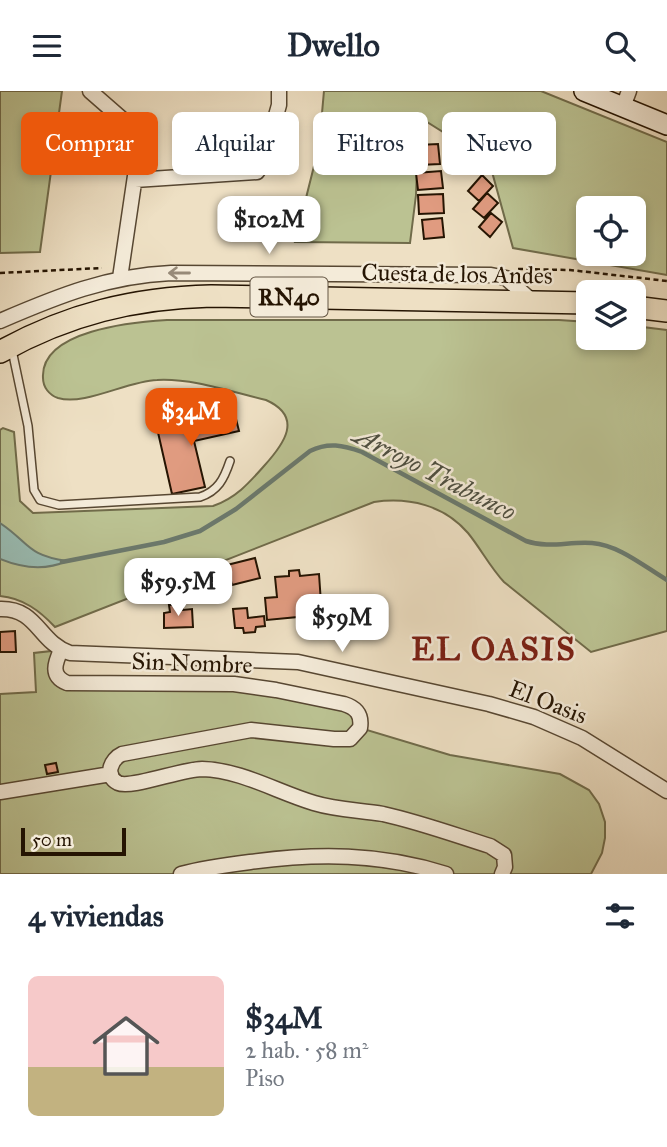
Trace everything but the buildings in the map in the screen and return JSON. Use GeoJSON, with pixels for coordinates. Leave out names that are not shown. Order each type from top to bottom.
{"type":"FeatureCollection","features":[{"type":"Feature","properties":{"kind":"main road","name":"Cuesta de los Andes"},"geometry":{"type":"LineString","coordinates":[[5,349],[92,312],[172,297],[576,303]]}},
{"type":"Feature","properties":{"kind":"main road"},"geometry":{"type":"LineString","coordinates":[[646,308],[667,310]]}},
{"type":"Feature","properties":{"kind":"street"},"geometry":{"type":"LineString","coordinates":[[90,91],[130,126],[138,136],[140,148],[120,278]]}},
{"type":"Feature","properties":{"kind":"street"},"geometry":{"type":"LineString","coordinates":[[135,180],[254,173],[259,170],[279,105],[279,91]]}},
{"type":"Feature","properties":{"kind":"street"},"geometry":{"type":"LineString","coordinates":[[584,91],[626,99],[667,125]]}},
{"type":"Feature","properties":{"kind":"street"},"geometry":{"type":"LineString","coordinates":[[0,321],[68,293],[120,278],[171,273],[491,275],[506,278],[532,301]]}},
{"type":"Feature","properties":{"kind":"street"},"geometry":{"type":"LineString","coordinates":[[0,608],[28,615],[48,640],[61,650]]}},
{"type":"Feature","properties":{"kind":"street","name":"Sin Nombre"},"geometry":{"type":"LineString","coordinates":[[61,650],[55,663],[55,674],[67,683],[248,685],[344,704],[360,715],[360,728],[349,739],[334,740],[264,730],[238,731],[122,754],[111,764],[111,774]]}},
{"type":"Feature","properties":{"kind":"street","name":"El Oasis"},"geometry":{"type":"LineString","coordinates":[[61,650],[78,654],[298,663],[489,704],[534,717],[582,738],[667,791]]}},
{"type":"Feature","properties":{"kind":"street"},"geometry":{"type":"LineString","coordinates":[[0,792],[111,774],[118,783],[124,785],[191,770],[216,771],[239,776],[313,803],[391,816],[491,846],[504,855],[505,867],[502,874]]}},
{"type":"Feature","properties":{"kind":"street"},"geometry":{"type":"LineString","coordinates":[[181,874],[289,857],[335,855],[388,859],[446,874]]}},
{"type":"Feature","properties":{"kind":"lane"},"geometry":{"type":"LineString","coordinates":[[5,349],[28,426],[34,490],[40,500],[59,505],[200,497],[221,483],[229,461]]}},
{"type":"Feature","properties":{"kind":"green space"},"geometry":{"type":"Polygon","coordinates":[[[0,91],[62,91],[59,112],[21,112],[21,175],[51,175],[40,252],[0,253],[0,91]]]}},
{"type":"Feature","properties":{"kind":"green space"},"geometry":{"type":"Polygon","coordinates":[[[324,91],[541,91],[667,142],[667,275],[616,266],[646,266],[646,196],[576,196],[576,259],[513,248],[493,175],[556,175],[556,112],[442,112],[442,131],[428,123],[428,112],[322,112],[324,91]]]}},
{"type":"Feature","properties":{"kind":"green space"},"geometry":{"type":"Polygon","coordinates":[[[313,170],[313,175],[417,175],[410,243],[295,242],[313,170]]]}},
{"type":"Feature","properties":{"kind":"green space"},"geometry":{"type":"Polygon","coordinates":[[[167,320],[559,320],[576,321],[576,350],[646,350],[646,327],[667,330],[667,631],[591,652],[504,582],[459,523],[425,505],[400,501],[374,502],[55,627],[31,606],[0,596],[0,430],[3,428],[14,432],[20,501],[33,513],[213,506],[242,489],[283,440],[287,423],[285,414],[278,407],[266,400],[212,386],[157,380],[81,399],[58,398],[49,393],[43,378],[46,362],[56,349],[72,339],[92,332],[133,323],[167,320]]]}},
{"type":"Feature","properties":{"kind":"green space"},"geometry":{"type":"Polygon","coordinates":[[[61,650],[58,678],[219,684],[344,704],[360,728],[450,755],[560,774],[589,790],[599,804],[605,822],[602,853],[591,874],[0,874],[0,694],[36,692],[34,653],[61,650]]]}},
{"type":"Feature","properties":{"kind":"water"},"geometry":{"type":"Polygon","coordinates":[[[0,523],[36,552],[67,561],[34,567],[0,559],[0,523]]]}},
{"type":"Feature","properties":{"kind":"waterway","name":"Arroyo Trabunco"},"geometry":{"type":"LineString","coordinates":[[62,562],[164,542],[200,531],[236,509],[310,451],[336,445],[362,452],[526,541],[551,545],[602,545],[631,557],[667,580]]}},
{"type":"Feature","properties":{"kind":"district","name":"EL OASIS"},"geometry":{"type":"Point","coordinates":[494,649]}}]}
